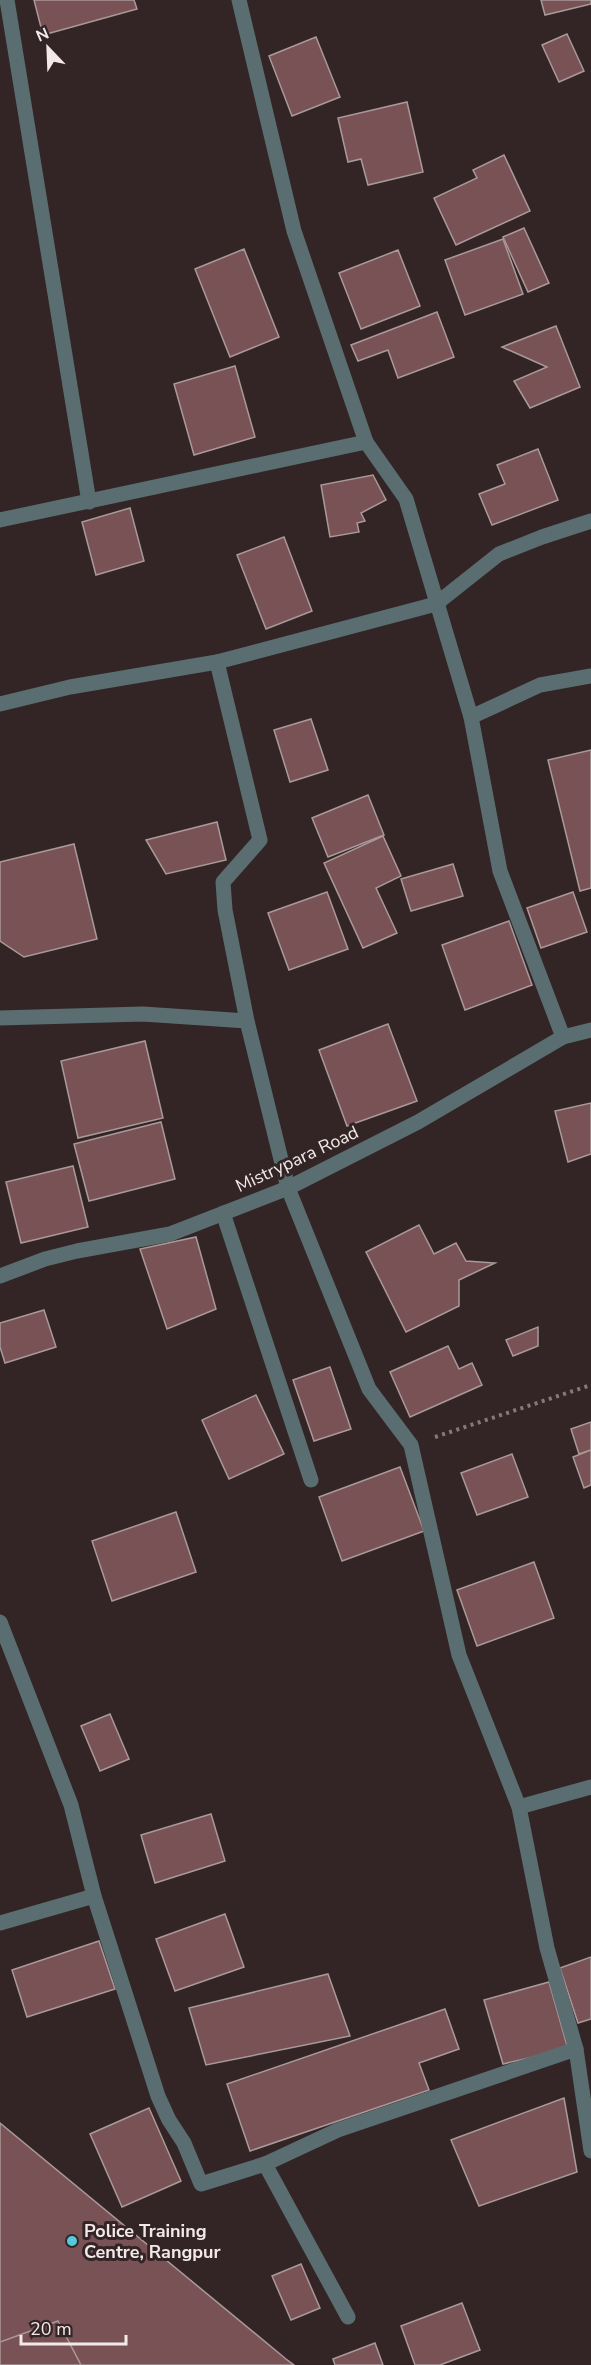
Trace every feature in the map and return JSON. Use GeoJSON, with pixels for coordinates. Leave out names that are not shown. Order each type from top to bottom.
{"type":"FeatureCollection","features":[{"type":"Feature","properties":{"kind":"street"},"geometry":{"type":"LineString","coordinates":[[7,0],[89,502]]}},
{"type":"Feature","properties":{"kind":"street"},"geometry":{"type":"LineString","coordinates":[[239,0],[294,231],[366,442],[406,499],[471,717],[500,872],[562,1037]]}},
{"type":"Feature","properties":{"kind":"street"},"geometry":{"type":"LineString","coordinates":[[0,520],[366,442]]}},
{"type":"Feature","properties":{"kind":"street"},"geometry":{"type":"LineString","coordinates":[[0,704],[70,687],[217,662],[436,604],[499,554],[591,521]]}},
{"type":"Feature","properties":{"kind":"street"},"geometry":{"type":"LineString","coordinates":[[217,662],[260,840],[223,882],[225,910],[247,1021],[288,1188],[369,1389],[411,1445],[459,1655],[519,1807],[547,1948],[576,2049],[591,2151]]}},
{"type":"Feature","properties":{"kind":"street"},"geometry":{"type":"LineString","coordinates":[[471,717],[540,685],[591,676]]}},
{"type":"Feature","properties":{"kind":"street"},"geometry":{"type":"LineString","coordinates":[[0,1018],[143,1014],[247,1021]]}},
{"type":"Feature","properties":{"kind":"street","name":"Mistrypara Road"},"geometry":{"type":"LineString","coordinates":[[0,1276],[45,1259],[77,1251],[170,1234],[288,1188],[418,1122],[562,1037],[591,1030]]}},
{"type":"Feature","properties":{"kind":"street"},"geometry":{"type":"LineString","coordinates":[[223,1213],[311,1480]]}},
{"type":"Feature","properties":{"kind":"street"},"geometry":{"type":"LineString","coordinates":[[0,1622],[71,1805],[94,1896],[158,2096],[169,2120],[184,2143],[201,2184],[266,2164],[338,2130],[576,2049]]}},
{"type":"Feature","properties":{"kind":"street"},"geometry":{"type":"LineString","coordinates":[[519,1807],[591,1787]]}},
{"type":"Feature","properties":{"kind":"street"},"geometry":{"type":"LineString","coordinates":[[0,1923],[94,1896]]}},
{"type":"Feature","properties":{"kind":"street"},"geometry":{"type":"LineString","coordinates":[[266,2164],[348,2318]]}},
{"type":"Feature","properties":{"kind":"path"},"geometry":{"type":"LineString","coordinates":[[411,1445],[591,1385]]}},
{"type":"Feature","properties":{"kind":"building"},"geometry":{"type":"Polygon","coordinates":[[[34,0],[134,0],[137,9],[43,35],[34,0]]]}},
{"type":"Feature","properties":{"kind":"building"},"geometry":{"type":"Polygon","coordinates":[[[541,0],[591,0],[591,4],[545,15],[541,0]]]}},
{"type":"Feature","properties":{"kind":"building"},"geometry":{"type":"Polygon","coordinates":[[[567,34],[584,71],[559,82],[542,45],[567,34]]]}},
{"type":"Feature","properties":{"kind":"building"},"geometry":{"type":"Polygon","coordinates":[[[316,37],[340,97],[292,116],[269,56],[316,37]]]}},
{"type":"Feature","properties":{"kind":"building"},"geometry":{"type":"Polygon","coordinates":[[[407,102],[423,172],[368,185],[361,159],[348,162],[338,118],[407,102]]]}},
{"type":"Feature","properties":{"kind":"building"},"geometry":{"type":"Polygon","coordinates":[[[504,155],[530,211],[456,245],[434,198],[477,178],[473,170],[504,155]]]}},
{"type":"Feature","properties":{"kind":"building"},"geometry":{"type":"Polygon","coordinates":[[[524,228],[549,283],[528,292],[503,237],[524,228]]]}},
{"type":"Feature","properties":{"kind":"building"},"geometry":{"type":"Polygon","coordinates":[[[503,239],[523,294],[465,315],[445,260],[503,239]]]}},
{"type":"Feature","properties":{"kind":"building"},"geometry":{"type":"Polygon","coordinates":[[[244,249],[279,337],[230,357],[195,269],[244,249]]]}},
{"type":"Feature","properties":{"kind":"building"},"geometry":{"type":"Polygon","coordinates":[[[398,250],[420,306],[361,329],[339,273],[398,250]]]}},
{"type":"Feature","properties":{"kind":"building"},"geometry":{"type":"Polygon","coordinates":[[[437,312],[454,357],[398,378],[388,350],[358,361],[351,345],[437,312]]]}},
{"type":"Feature","properties":{"kind":"building"},"geometry":{"type":"Polygon","coordinates":[[[556,326],[580,387],[530,408],[514,381],[547,367],[502,347],[556,326]]]}},
{"type":"Feature","properties":{"kind":"building"},"geometry":{"type":"Polygon","coordinates":[[[235,366],[255,437],[194,455],[174,384],[235,366]]]}},
{"type":"Feature","properties":{"kind":"building"},"geometry":{"type":"Polygon","coordinates":[[[538,449],[558,500],[492,525],[479,494],[505,484],[497,465],[538,449]]]}},
{"type":"Feature","properties":{"kind":"building"},"geometry":{"type":"Polygon","coordinates":[[[373,475],[386,500],[361,513],[365,521],[357,523],[359,532],[330,537],[321,485],[373,475]]]}},
{"type":"Feature","properties":{"kind":"building"},"geometry":{"type":"Polygon","coordinates":[[[130,508],[144,561],[96,575],[82,522],[130,508]]]}},
{"type":"Feature","properties":{"kind":"building"},"geometry":{"type":"Polygon","coordinates":[[[284,537],[312,611],[266,629],[237,555],[284,537]]]}},
{"type":"Feature","properties":{"kind":"building"},"geometry":{"type":"Polygon","coordinates":[[[311,719],[328,770],[290,782],[274,730],[311,719]]]}},
{"type":"Feature","properties":{"kind":"building"},"geometry":{"type":"Polygon","coordinates":[[[591,750],[591,888],[580,891],[548,760],[591,750]]]}},
{"type":"Feature","properties":{"kind":"building"},"geometry":{"type":"Polygon","coordinates":[[[368,795],[384,835],[328,857],[312,818],[368,795]]]}},
{"type":"Feature","properties":{"kind":"building"},"geometry":{"type":"Polygon","coordinates":[[[217,822],[226,860],[166,874],[146,840],[217,822]]]}},
{"type":"Feature","properties":{"kind":"building"},"geometry":{"type":"Polygon","coordinates":[[[383,836],[401,876],[376,888],[397,933],[363,948],[324,863],[383,836]]]}},
{"type":"Feature","properties":{"kind":"building"},"geometry":{"type":"Polygon","coordinates":[[[74,844],[97,939],[24,957],[0,941],[0,862],[74,844]]]}},
{"type":"Feature","properties":{"kind":"building"},"geometry":{"type":"Polygon","coordinates":[[[453,864],[463,896],[411,911],[401,879],[453,864]]]}},
{"type":"Feature","properties":{"kind":"building"},"geometry":{"type":"Polygon","coordinates":[[[327,892],[348,949],[289,970],[268,913],[327,892]]]}},
{"type":"Feature","properties":{"kind":"building"},"geometry":{"type":"Polygon","coordinates":[[[573,892],[587,932],[541,948],[527,908],[573,892]]]}},
{"type":"Feature","properties":{"kind":"building"},"geometry":{"type":"Polygon","coordinates":[[[509,921],[532,985],[465,1010],[442,945],[509,921]]]}},
{"type":"Feature","properties":{"kind":"building"},"geometry":{"type":"Polygon","coordinates":[[[388,1024],[417,1101],[347,1126],[319,1050],[388,1024]]]}},
{"type":"Feature","properties":{"kind":"building"},"geometry":{"type":"Polygon","coordinates":[[[145,1041],[163,1118],[78,1138],[61,1061],[145,1041]]]}},
{"type":"Feature","properties":{"kind":"building"},"geometry":{"type":"Polygon","coordinates":[[[591,1103],[591,1154],[568,1162],[555,1111],[591,1103]]]}},
{"type":"Feature","properties":{"kind":"building"},"geometry":{"type":"Polygon","coordinates":[[[161,1122],[175,1179],[89,1201],[74,1144],[161,1122]]]}},
{"type":"Feature","properties":{"kind":"building"},"geometry":{"type":"Polygon","coordinates":[[[73,1166],[88,1227],[21,1243],[6,1182],[73,1166]]]}},
{"type":"Feature","properties":{"kind":"building"},"geometry":{"type":"Polygon","coordinates":[[[419,1225],[434,1254],[456,1243],[466,1261],[495,1263],[459,1280],[459,1306],[406,1332],[366,1252],[419,1225]]]}},
{"type":"Feature","properties":{"kind":"building"},"geometry":{"type":"Polygon","coordinates":[[[196,1237],[216,1309],[167,1329],[140,1249],[196,1237]]]}},
{"type":"Feature","properties":{"kind":"building"},"geometry":{"type":"Polygon","coordinates":[[[44,1310],[56,1347],[5,1363],[0,1347],[0,1323],[44,1310]]]}},
{"type":"Feature","properties":{"kind":"building"},"geometry":{"type":"Polygon","coordinates":[[[538,1327],[538,1346],[513,1356],[506,1340],[538,1327]]]}},
{"type":"Feature","properties":{"kind":"building"},"geometry":{"type":"Polygon","coordinates":[[[448,1346],[459,1369],[472,1363],[482,1385],[410,1417],[390,1372],[448,1346]]]}},
{"type":"Feature","properties":{"kind":"building"},"geometry":{"type":"Polygon","coordinates":[[[330,1367],[351,1429],[314,1441],[293,1380],[330,1367]]]}},
{"type":"Feature","properties":{"kind":"building"},"geometry":{"type":"Polygon","coordinates":[[[256,1395],[284,1454],[229,1479],[202,1420],[256,1395]]]}},
{"type":"Feature","properties":{"kind":"building"},"geometry":{"type":"Polygon","coordinates":[[[591,1422],[591,1450],[579,1454],[571,1429],[591,1422]]]}},
{"type":"Feature","properties":{"kind":"building"},"geometry":{"type":"Polygon","coordinates":[[[591,1450],[591,1485],[584,1488],[573,1457],[591,1450]]]}},
{"type":"Feature","properties":{"kind":"building"},"geometry":{"type":"Polygon","coordinates":[[[512,1454],[528,1497],[477,1515],[461,1473],[512,1454]]]}},
{"type":"Feature","properties":{"kind":"building"},"geometry":{"type":"Polygon","coordinates":[[[400,1467],[424,1531],[342,1561],[319,1497],[400,1467]]]}},
{"type":"Feature","properties":{"kind":"building"},"geometry":{"type":"Polygon","coordinates":[[[176,1512],[196,1572],[112,1601],[92,1541],[176,1512]]]}},
{"type":"Feature","properties":{"kind":"building"},"geometry":{"type":"Polygon","coordinates":[[[534,1562],[554,1618],[477,1646],[457,1590],[534,1562]]]}},
{"type":"Feature","properties":{"kind":"building"},"geometry":{"type":"Polygon","coordinates":[[[110,1714],[129,1759],[100,1771],[81,1726],[110,1714]]]}},
{"type":"Feature","properties":{"kind":"building"},"geometry":{"type":"Polygon","coordinates":[[[211,1814],[225,1861],[155,1883],[141,1835],[211,1814]]]}},
{"type":"Feature","properties":{"kind":"building"},"geometry":{"type":"Polygon","coordinates":[[[225,1914],[244,1967],[175,1991],[156,1939],[225,1914]]]}},
{"type":"Feature","properties":{"kind":"building"},"geometry":{"type":"Polygon","coordinates":[[[99,1941],[115,1989],[27,2017],[12,1970],[99,1941]]]}},
{"type":"Feature","properties":{"kind":"building"},"geometry":{"type":"Polygon","coordinates":[[[591,1957],[591,2019],[578,2023],[560,1968],[591,1957]]]}},
{"type":"Feature","properties":{"kind":"building"},"geometry":{"type":"Polygon","coordinates":[[[328,1974],[350,2036],[206,2065],[189,2008],[328,1974]]]}},
{"type":"Feature","properties":{"kind":"building"},"geometry":{"type":"Polygon","coordinates":[[[549,1982],[568,2049],[503,2064],[484,2000],[549,1982]]]}},
{"type":"Feature","properties":{"kind":"building"},"geometry":{"type":"Polygon","coordinates":[[[445,2009],[459,2049],[419,2063],[429,2090],[250,2151],[227,2084],[445,2009]]]}},
{"type":"Feature","properties":{"kind":"building"},"geometry":{"type":"Polygon","coordinates":[[[564,2098],[577,2172],[479,2206],[451,2140],[564,2098]]]}},
{"type":"Feature","properties":{"kind":"building"},"geometry":{"type":"Polygon","coordinates":[[[149,2108],[181,2181],[122,2207],[90,2134],[149,2108]]]}},
{"type":"Feature","properties":{"kind":"building","name":"Police Training Centre, Rangpur"},"geometry":{"type":"Polygon","coordinates":[[[0,2123],[286,2359],[294,2365],[0,2365],[0,2123]]]}},
{"type":"Feature","properties":{"kind":"building"},"geometry":{"type":"Polygon","coordinates":[[[301,2264],[320,2308],[291,2320],[272,2276],[301,2264]]]}},
{"type":"Feature","properties":{"kind":"building"},"geometry":{"type":"Polygon","coordinates":[[[462,2303],[480,2350],[440,2365],[415,2365],[401,2326],[462,2303]]]}},
{"type":"Feature","properties":{"kind":"building"},"geometry":{"type":"Polygon","coordinates":[[[58,2321],[81,2365],[0,2365],[0,2342],[58,2321]]]}},
{"type":"Feature","properties":{"kind":"building"},"geometry":{"type":"Polygon","coordinates":[[[375,2343],[383,2365],[335,2365],[333,2359],[375,2343]]]}},
{"type":"Feature","properties":{"kind":"place","name":"Police Training Centre, Rangpur"},"geometry":{"type":"Point","coordinates":[72,2241]}}]}
